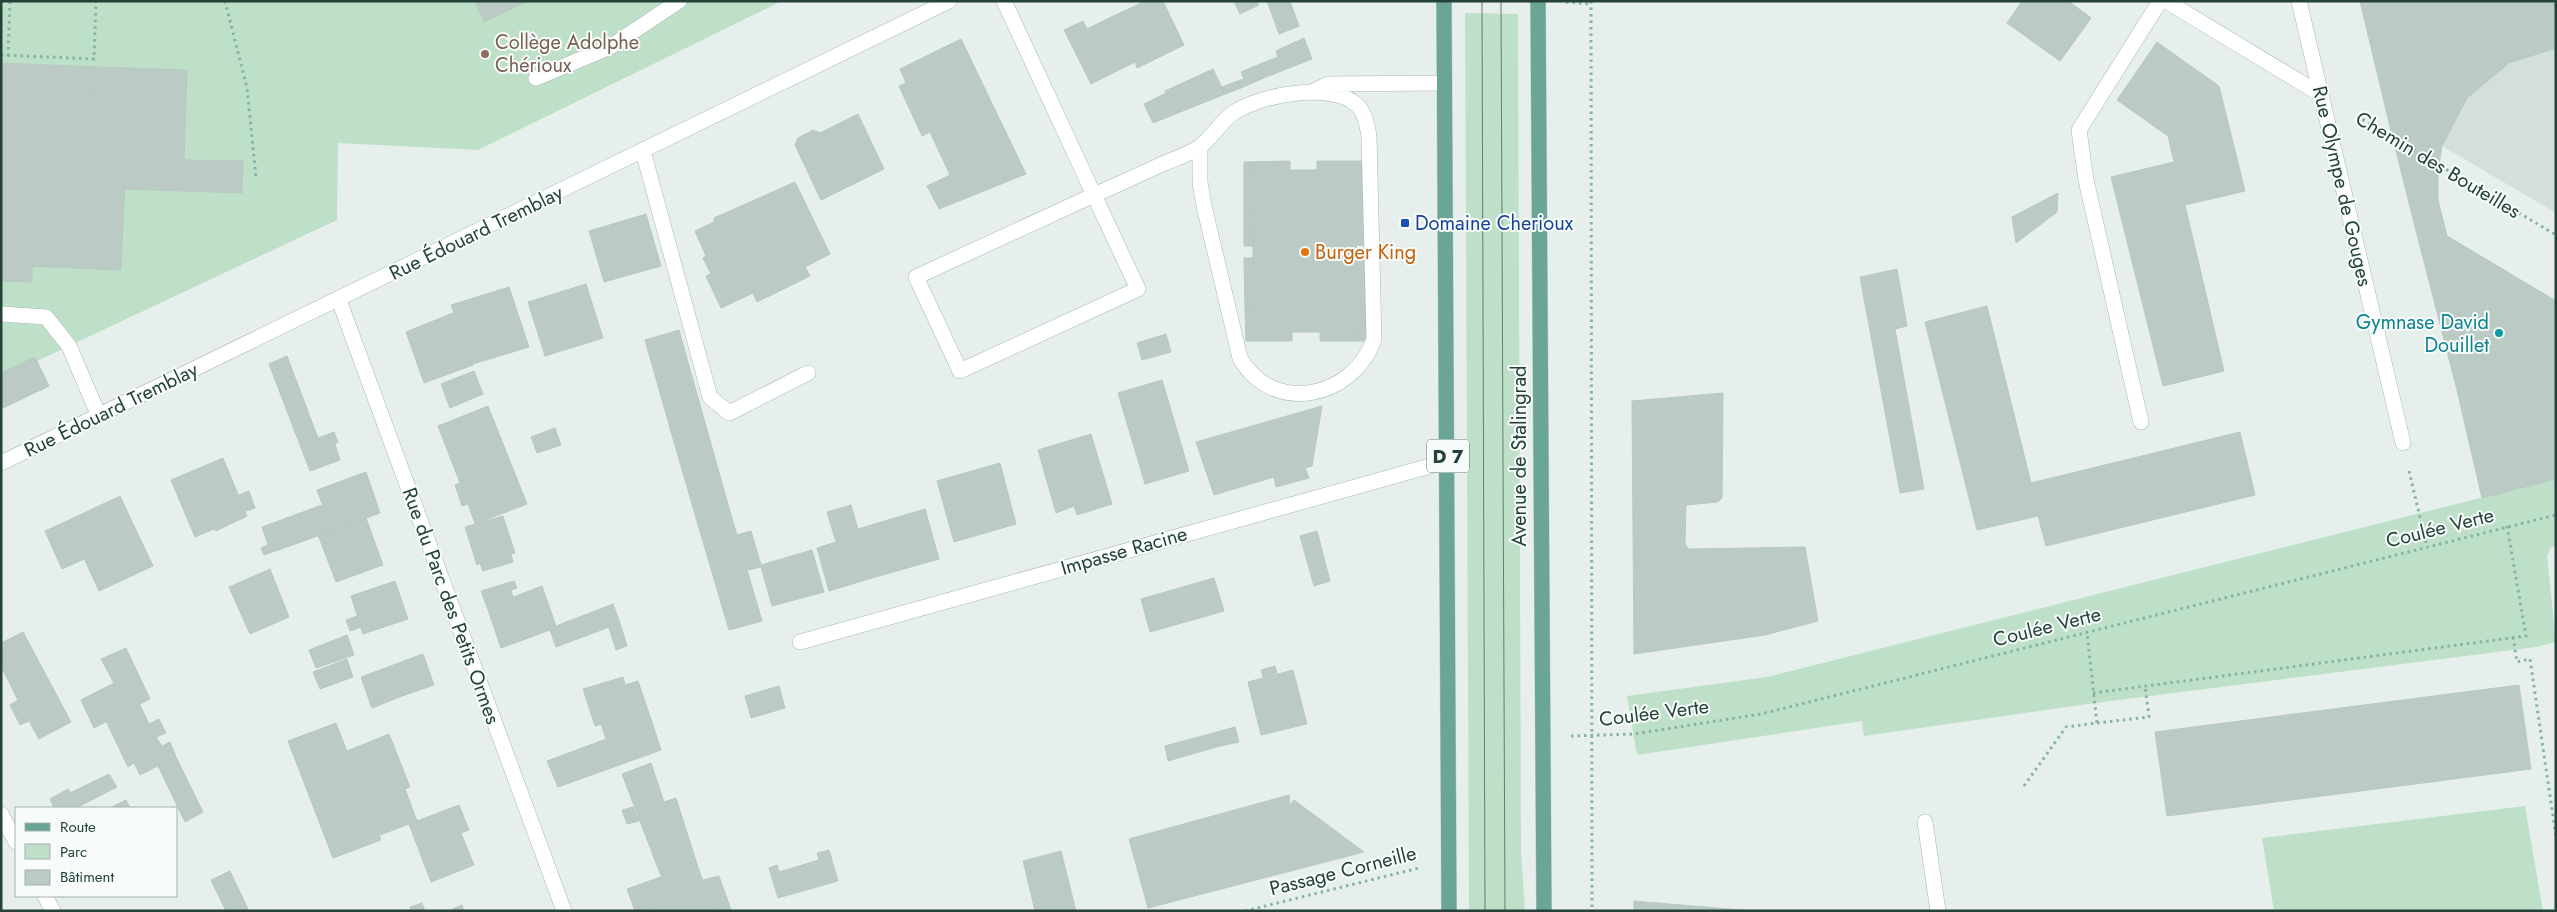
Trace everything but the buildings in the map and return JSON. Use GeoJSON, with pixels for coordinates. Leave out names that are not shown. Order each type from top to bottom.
{"type":"FeatureCollection","features":[{"type":"Feature","properties":{"kind":"main road","name":"D 7"},"geometry":{"type":"LineString","coordinates":[[1444,1],[1449,911]]}},
{"type":"Feature","properties":{"kind":"main road","name":"Avenue de Stalingrad"},"geometry":{"type":"LineString","coordinates":[[1538,1],[1541,736],[1544,911]]}},
{"type":"Feature","properties":{"kind":"street"},"geometry":{"type":"LineString","coordinates":[[536,78],[610,47],[679,1]]}},
{"type":"Feature","properties":{"kind":"street","name":"Rue Édouard Tremblay"},"geometry":{"type":"LineString","coordinates":[[1,463],[339,300],[949,1]]}},
{"type":"Feature","properties":{"kind":"street"},"geometry":{"type":"LineString","coordinates":[[1004,1],[1094,195],[1138,289],[960,372],[916,277],[1094,195],[1200,148],[1216,128],[1234,112],[1279,95],[1312,92],[1355,103],[1365,118],[1369,136],[1374,339],[1363,363],[1350,377],[1331,388],[1296,393],[1277,390],[1264,385],[1253,376],[1240,358],[1204,206],[1200,182],[1200,148]]}},
{"type":"Feature","properties":{"kind":"street"},"geometry":{"type":"LineString","coordinates":[[2141,422],[2086,180],[2079,130],[2160,1]]}},
{"type":"Feature","properties":{"kind":"street"},"geometry":{"type":"LineString","coordinates":[[2166,1],[2320,94]]}},
{"type":"Feature","properties":{"kind":"street","name":"Rue Olympe de Gouges"},"geometry":{"type":"LineString","coordinates":[[2299,1],[2403,443]]}},
{"type":"Feature","properties":{"kind":"street"},"geometry":{"type":"LineString","coordinates":[[1312,92],[1328,84],[1444,83]]}},
{"type":"Feature","properties":{"kind":"street"},"geometry":{"type":"LineString","coordinates":[[643,151],[710,397],[729,414],[808,373]]}},
{"type":"Feature","properties":{"kind":"street","name":"Rue du Parc des Petits Ormes"},"geometry":{"type":"LineString","coordinates":[[339,300],[564,911]]}},
{"type":"Feature","properties":{"kind":"street"},"geometry":{"type":"LineString","coordinates":[[1,314],[46,317],[68,346],[99,416]]}},
{"type":"Feature","properties":{"kind":"street","name":"Impasse Racine"},"geometry":{"type":"LineString","coordinates":[[800,642],[1448,461]]}},
{"type":"Feature","properties":{"kind":"street"},"geometry":{"type":"LineString","coordinates":[[1,814],[15,840]]}},
{"type":"Feature","properties":{"kind":"street"},"geometry":{"type":"LineString","coordinates":[[1925,822],[1938,911]]}},
{"type":"Feature","properties":{"kind":"street"},"geometry":{"type":"LineString","coordinates":[[46,897],[53,911]]}},
{"type":"Feature","properties":{"kind":"path"},"geometry":{"type":"LineString","coordinates":[[8,56],[10,1]]}},
{"type":"Feature","properties":{"kind":"path"},"geometry":{"type":"LineString","coordinates":[[1,56],[94,60],[96,1]]}},
{"type":"Feature","properties":{"kind":"path"},"geometry":{"type":"LineString","coordinates":[[225,1],[247,88],[256,177]]}},
{"type":"Feature","properties":{"kind":"path"},"geometry":{"type":"LineString","coordinates":[[1564,2],[1591,3],[1590,736],[1592,911]]}},
{"type":"Feature","properties":{"kind":"path","name":"Chemin des Bouteilles"},"geometry":{"type":"LineString","coordinates":[[2320,94],[2556,235]]}},
{"type":"Feature","properties":{"kind":"path"},"geometry":{"type":"LineString","coordinates":[[2403,443],[2427,546]]}},
{"type":"Feature","properties":{"kind":"path","name":"Coulée Verte"},"geometry":{"type":"LineString","coordinates":[[1541,736],[1634,734],[1761,714],[2556,515]]}},
{"type":"Feature","properties":{"kind":"path"},"geometry":{"type":"LineString","coordinates":[[2094,693],[2526,636],[2507,526]]}},
{"type":"Feature","properties":{"kind":"path"},"geometry":{"type":"LineString","coordinates":[[2087,633],[2097,723]]}},
{"type":"Feature","properties":{"kind":"path"},"geometry":{"type":"LineString","coordinates":[[2513,637],[2517,662],[2530,659],[2556,837]]}},
{"type":"Feature","properties":{"kind":"path"},"geometry":{"type":"LineString","coordinates":[[2024,786],[2066,727],[2149,717],[2145,686]]}},
{"type":"Feature","properties":{"kind":"path","name":"Passage Corneille"},"geometry":{"type":"LineString","coordinates":[[1245,911],[1450,860]]}},
{"type":"Feature","properties":{"kind":"shaded area"},"geometry":{"type":"Polygon","coordinates":[[[2556,1],[2556,213],[2442,146],[2386,110],[2556,1]]]}},
{"type":"Feature","properties":{"kind":"green space"},"geometry":{"type":"Polygon","coordinates":[[[1,1],[782,1],[478,150],[338,143],[337,220],[37,361],[35,357],[1,373],[1,1]]]}},
{"type":"Feature","properties":{"kind":"green space"},"geometry":{"type":"Polygon","coordinates":[[[1465,13],[1518,14],[1521,852],[1525,911],[1469,911],[1465,13]]]}},
{"type":"Feature","properties":{"kind":"green space"},"geometry":{"type":"Polygon","coordinates":[[[2556,479],[2556,547],[2551,547],[2547,556],[2556,642],[2536,647],[2095,703],[1864,736],[1862,721],[1637,755],[1627,696],[1767,677],[2556,479]]]}},
{"type":"Feature","properties":{"kind":"green space"},"geometry":{"type":"Polygon","coordinates":[[[2525,806],[2543,911],[2274,911],[2262,838],[2525,806]]]}},
{"type":"Feature","properties":{"kind":"tram line"},"geometry":{"type":"LineString","coordinates":[[1482,1],[1485,911]]}},
{"type":"Feature","properties":{"kind":"tram line"},"geometry":{"type":"LineString","coordinates":[[1501,1],[1505,911]]}},
{"type":"Feature","properties":{"kind":"place","name":"Collège Adolphe Chérioux"},"geometry":{"type":"Point","coordinates":[485,54]}},
{"type":"Feature","properties":{"kind":"place","name":"Domaine Cherioux"},"geometry":{"type":"Point","coordinates":[1405,223]}},
{"type":"Feature","properties":{"kind":"place","name":"Burger King"},"geometry":{"type":"Point","coordinates":[1305,252]}},
{"type":"Feature","properties":{"kind":"place","name":"Gymnase David Douillet"},"geometry":{"type":"Point","coordinates":[2499,333]}}]}
